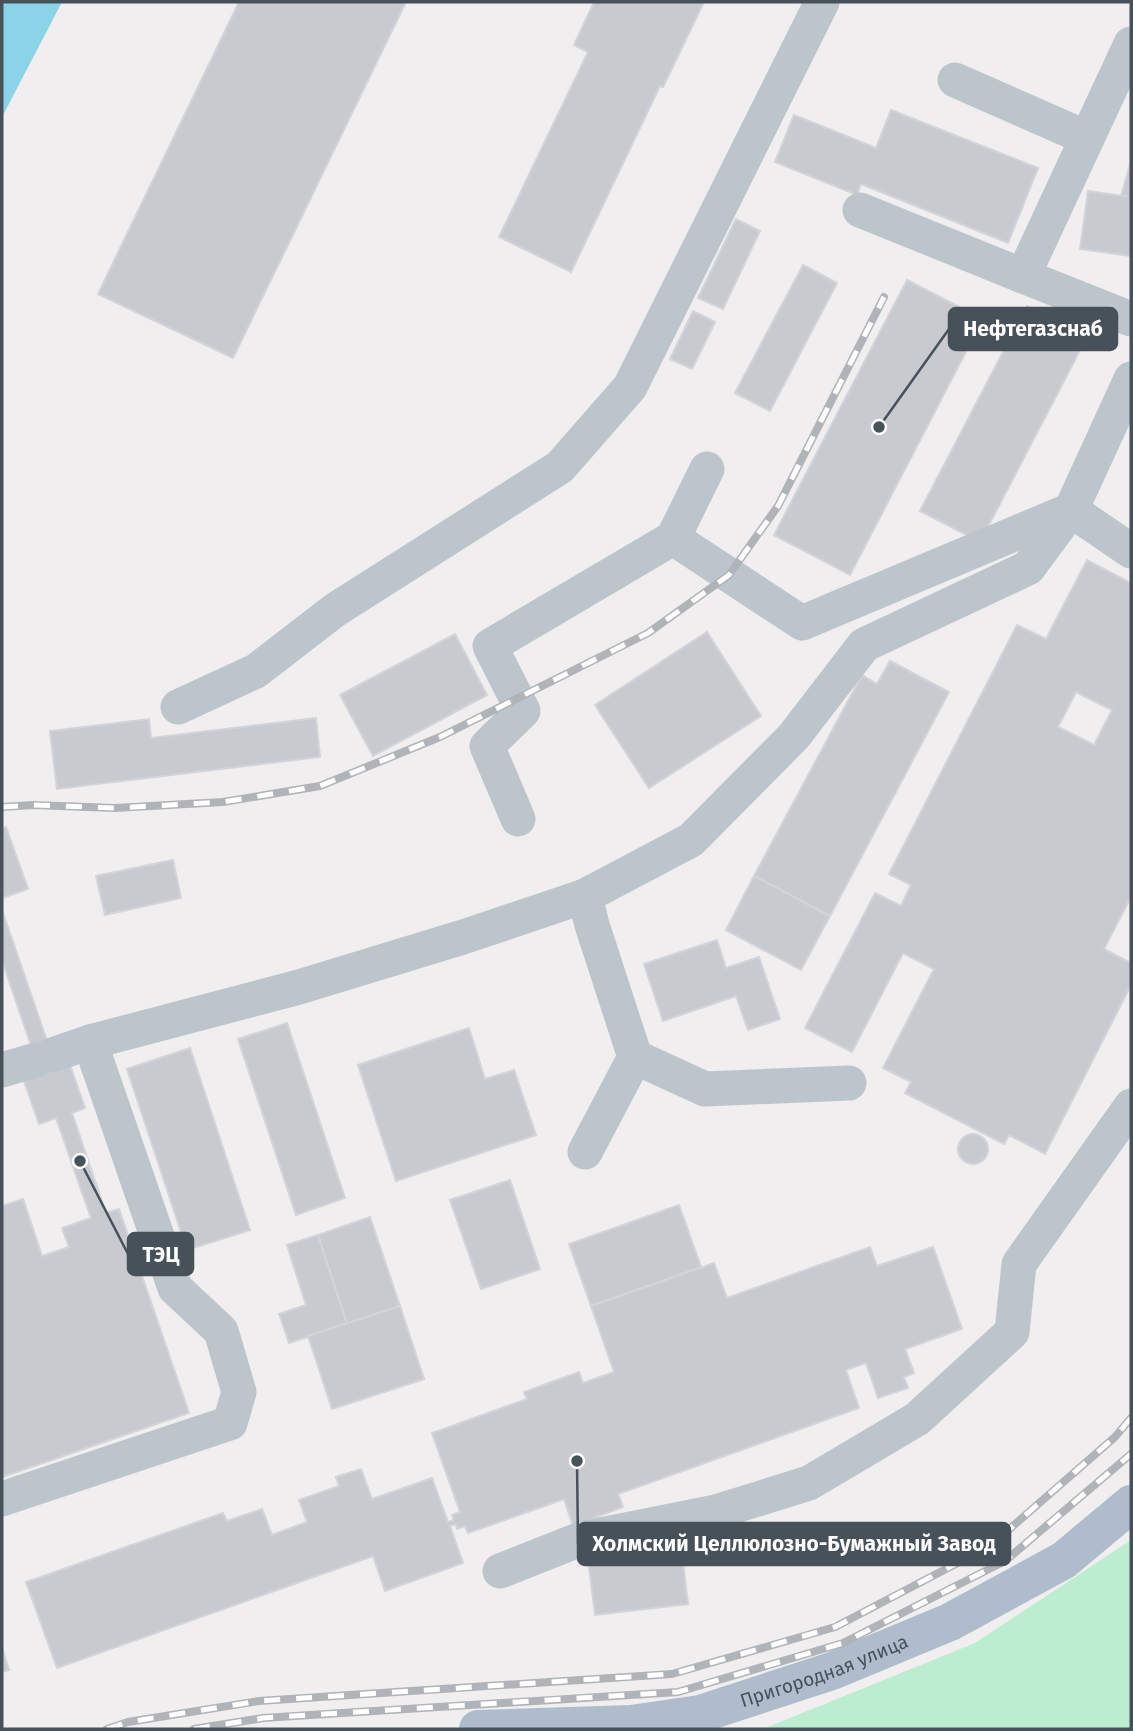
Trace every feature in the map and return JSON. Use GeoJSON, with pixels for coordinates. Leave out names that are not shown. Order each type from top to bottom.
{"type":"FeatureCollection","features":[{"type":"Feature","properties":{"kind":"main road","name":"Пригородная улица"},"geometry":{"type":"LineString","coordinates":[[478,1729],[631,1724],[700,1714],[832,1671],[950,1622],[1064,1560],[1131,1504]]}},
{"type":"Feature","properties":{"kind":"street"},"geometry":{"type":"LineString","coordinates":[[178,707],[256,671],[335,610],[560,467],[630,387],[822,2]]}},
{"type":"Feature","properties":{"kind":"street"},"geometry":{"type":"LineString","coordinates":[[1023,276],[1131,44]]}},
{"type":"Feature","properties":{"kind":"street"},"geometry":{"type":"LineString","coordinates":[[955,80],[1087,138]]}},
{"type":"Feature","properties":{"kind":"street"},"geometry":{"type":"LineString","coordinates":[[860,210],[1131,319]]}},
{"type":"Feature","properties":{"kind":"street"},"geometry":{"type":"LineString","coordinates":[[2,1069],[90,1042],[299,987],[463,937],[585,896],[691,840],[794,736],[864,645],[1028,568],[1071,510],[1131,379]]}},
{"type":"Feature","properties":{"kind":"street"},"geometry":{"type":"LineString","coordinates":[[518,819],[487,746],[523,711],[490,646],[673,538],[707,469]]}},
{"type":"Feature","properties":{"kind":"street"},"geometry":{"type":"LineString","coordinates":[[673,538],[802,623],[1071,510]]}},
{"type":"Feature","properties":{"kind":"street"},"geometry":{"type":"LineString","coordinates":[[1071,510],[1131,551]]}},
{"type":"Feature","properties":{"kind":"street"},"geometry":{"type":"LineString","coordinates":[[585,896],[635,1057],[585,1152]]}},
{"type":"Feature","properties":{"kind":"street"},"geometry":{"type":"LineString","coordinates":[[2,1499],[230,1423],[239,1392],[221,1331],[175,1288],[90,1042]]}},
{"type":"Feature","properties":{"kind":"street"},"geometry":{"type":"LineString","coordinates":[[635,1057],[705,1089],[849,1083]]}},
{"type":"Feature","properties":{"kind":"street"},"geometry":{"type":"LineString","coordinates":[[500,1571],[581,1539],[716,1512],[809,1483],[917,1419],[1012,1332],[1019,1264],[1131,1106]]}},
{"type":"Feature","properties":{"kind":"green space"},"geometry":{"type":"Polygon","coordinates":[[[1131,1540],[1131,1729],[763,1729],[975,1643],[1131,1540]]]}},
{"type":"Feature","properties":{"kind":"water"},"geometry":{"type":"Polygon","coordinates":[[[2,2],[62,2],[2,117],[2,2]]]}},
{"type":"Feature","properties":{"kind":"building"},"geometry":{"type":"Polygon","coordinates":[[[239,2],[406,2],[233,358],[98,294],[239,2]]]}},
{"type":"Feature","properties":{"kind":"building"},"geometry":{"type":"Polygon","coordinates":[[[594,2],[704,2],[663,87],[660,86],[571,272],[499,237],[588,52],[574,45],[594,2]]]}},
{"type":"Feature","properties":{"kind":"building"},"geometry":{"type":"Polygon","coordinates":[[[891,110],[1038,168],[1008,243],[861,184],[857,195],[775,162],[794,115],[876,148],[891,110]]]}},
{"type":"Feature","properties":{"kind":"building"},"geometry":{"type":"Polygon","coordinates":[[[1131,161],[1131,197],[1121,196],[1131,161]]]}},
{"type":"Feature","properties":{"kind":"building"},"geometry":{"type":"Polygon","coordinates":[[[1088,191],[1131,197],[1131,256],[1080,249],[1088,191]]]}},
{"type":"Feature","properties":{"kind":"building"},"geometry":{"type":"Polygon","coordinates":[[[736,219],[760,231],[723,309],[698,298],[736,219]]]}},
{"type":"Feature","properties":{"kind":"building"},"geometry":{"type":"Polygon","coordinates":[[[803,265],[837,283],[770,411],[735,393],[803,265]]]}},
{"type":"Feature","properties":{"kind":"building"},"geometry":{"type":"Polygon","coordinates":[[[907,280],[983,319],[850,575],[774,535],[907,280]]]}},
{"type":"Feature","properties":{"kind":"building"},"geometry":{"type":"Polygon","coordinates":[[[1027,306],[1087,337],[980,542],[920,511],[1027,306]]]}},
{"type":"Feature","properties":{"kind":"building"},"geometry":{"type":"Polygon","coordinates":[[[693,311],[715,322],[692,369],[670,359],[693,311]]]}},
{"type":"Feature","properties":{"kind":"building"},"geometry":{"type":"Polygon","coordinates":[[[1087,560],[1131,583],[1131,897],[1104,949],[1131,963],[1131,985],[1045,1154],[1009,1135],[1004,1144],[905,1093],[911,1082],[883,1068],[934,969],[903,953],[852,1052],[805,1028],[875,893],[901,906],[911,885],[889,874],[1017,625],[1046,639],[1087,560]],[[1076,692],[1058,727],[1094,745],[1112,710],[1076,692]]]}},
{"type":"Feature","properties":{"kind":"building"},"geometry":{"type":"Polygon","coordinates":[[[707,632],[761,716],[649,788],[595,705],[707,632]]]}},
{"type":"Feature","properties":{"kind":"building"},"geometry":{"type":"Polygon","coordinates":[[[455,634],[487,695],[373,756],[340,695],[455,634]]]}},
{"type":"Feature","properties":{"kind":"building"},"geometry":{"type":"Polygon","coordinates":[[[890,661],[949,692],[830,916],[754,876],[862,675],[877,684],[890,661]]]}},
{"type":"Feature","properties":{"kind":"building"},"geometry":{"type":"Polygon","coordinates":[[[316,718],[320,757],[57,789],[50,731],[149,719],[151,738],[316,718]]]}},
{"type":"Feature","properties":{"kind":"building"},"geometry":{"type":"Polygon","coordinates":[[[6,827],[28,889],[2,898],[2,829],[6,827]]]}},
{"type":"Feature","properties":{"kind":"building"},"geometry":{"type":"Polygon","coordinates":[[[173,860],[181,898],[105,915],[96,876],[173,860]]]}},
{"type":"Feature","properties":{"kind":"building"},"geometry":{"type":"Polygon","coordinates":[[[754,876],[830,916],[801,970],[726,930],[754,876]]]}},
{"type":"Feature","properties":{"kind":"building"},"geometry":{"type":"Polygon","coordinates":[[[2,910],[57,1070],[70,1065],[85,1108],[72,1113],[106,1213],[119,1209],[189,1413],[2,1477],[2,1206],[23,1199],[42,1256],[69,1247],[62,1228],[91,1218],[56,1118],[39,1124],[24,1081],[41,1075],[2,960],[2,910]]]}},
{"type":"Feature","properties":{"kind":"building"},"geometry":{"type":"Polygon","coordinates":[[[717,940],[726,968],[759,957],[780,1019],[748,1030],[736,996],[663,1021],[644,964],[717,940]]]}},
{"type":"Feature","properties":{"kind":"building"},"geometry":{"type":"Polygon","coordinates":[[[287,1023],[345,1198],[296,1215],[238,1039],[287,1023]]]}},
{"type":"Feature","properties":{"kind":"building"},"geometry":{"type":"Polygon","coordinates":[[[469,1028],[485,1079],[514,1070],[536,1135],[396,1181],[358,1065],[469,1028]]]}},
{"type":"Feature","properties":{"kind":"building"},"geometry":{"type":"Polygon","coordinates":[[[190,1048],[250,1230],[187,1250],[127,1069],[190,1048]]]}},
{"type":"Feature","properties":{"kind":"building"},"geometry":{"type":"Polygon","coordinates":[[[973,1134],[984,1138],[988,1149],[984,1160],[973,1164],[962,1160],[958,1149],[962,1138],[973,1134]]]}},
{"type":"Feature","properties":{"kind":"building"},"geometry":{"type":"Polygon","coordinates":[[[510,1180],[540,1269],[481,1289],[450,1200],[510,1180]]]}},
{"type":"Feature","properties":{"kind":"building"},"geometry":{"type":"Polygon","coordinates":[[[679,1205],[701,1267],[591,1306],[569,1244],[679,1205]]]}},
{"type":"Feature","properties":{"kind":"building"},"geometry":{"type":"Polygon","coordinates":[[[370,1217],[400,1306],[347,1324],[318,1235],[370,1217]]]}},
{"type":"Feature","properties":{"kind":"building"},"geometry":{"type":"Polygon","coordinates":[[[318,1235],[347,1324],[289,1343],[279,1314],[306,1305],[287,1245],[318,1235]]]}},
{"type":"Feature","properties":{"kind":"building"},"geometry":{"type":"Polygon","coordinates":[[[870,1247],[877,1266],[933,1247],[962,1329],[905,1349],[914,1373],[904,1377],[908,1388],[878,1398],[866,1363],[846,1370],[859,1408],[618,1494],[623,1507],[573,1526],[564,1499],[468,1533],[465,1526],[457,1529],[456,1524],[450,1526],[463,1563],[385,1591],[373,1556],[57,1668],[26,1582],[223,1513],[227,1521],[262,1509],[272,1535],[307,1522],[299,1500],[339,1486],[336,1477],[361,1469],[372,1499],[432,1478],[448,1522],[454,1520],[452,1515],[460,1512],[432,1433],[527,1399],[524,1392],[579,1372],[583,1383],[614,1372],[591,1306],[714,1263],[727,1298],[870,1247]]]}},
{"type":"Feature","properties":{"kind":"building"},"geometry":{"type":"Polygon","coordinates":[[[400,1306],[424,1379],[332,1409],[308,1336],[400,1306]]]}},
{"type":"Feature","properties":{"kind":"building"},"geometry":{"type":"Polygon","coordinates":[[[680,1538],[688,1604],[595,1615],[587,1550],[680,1538]]]}},
{"type":"Feature","properties":{"kind":"building"},"geometry":{"type":"Polygon","coordinates":[[[2,1648],[9,1670],[2,1672],[2,1648]]]}},
{"type":"Feature","properties":{"kind":"railway"},"geometry":{"type":"LineString","coordinates":[[2,807],[33,805],[115,808],[223,802],[320,786],[440,737],[648,633],[729,575],[778,506],[884,297]]}},
{"type":"Feature","properties":{"kind":"railway"},"geometry":{"type":"LineString","coordinates":[[107,1729],[128,1722],[259,1701],[672,1674],[835,1627],[990,1546],[1115,1437],[1131,1418]]}},
{"type":"Feature","properties":{"kind":"railway"},"geometry":{"type":"LineString","coordinates":[[194,1729],[263,1718],[678,1692],[843,1643],[1005,1561],[1131,1454]]}},
{"type":"Feature","properties":{"kind":"place","name":"Нефтегазснаб"},"geometry":{"type":"Point","coordinates":[879,427]}},
{"type":"Feature","properties":{"kind":"place","name":"ТЭЦ"},"geometry":{"type":"Point","coordinates":[80,1161]}},
{"type":"Feature","properties":{"kind":"place","name":"Холмский Целлюлозно-Бумажный Завод"},"geometry":{"type":"Point","coordinates":[577,1461]}}]}
